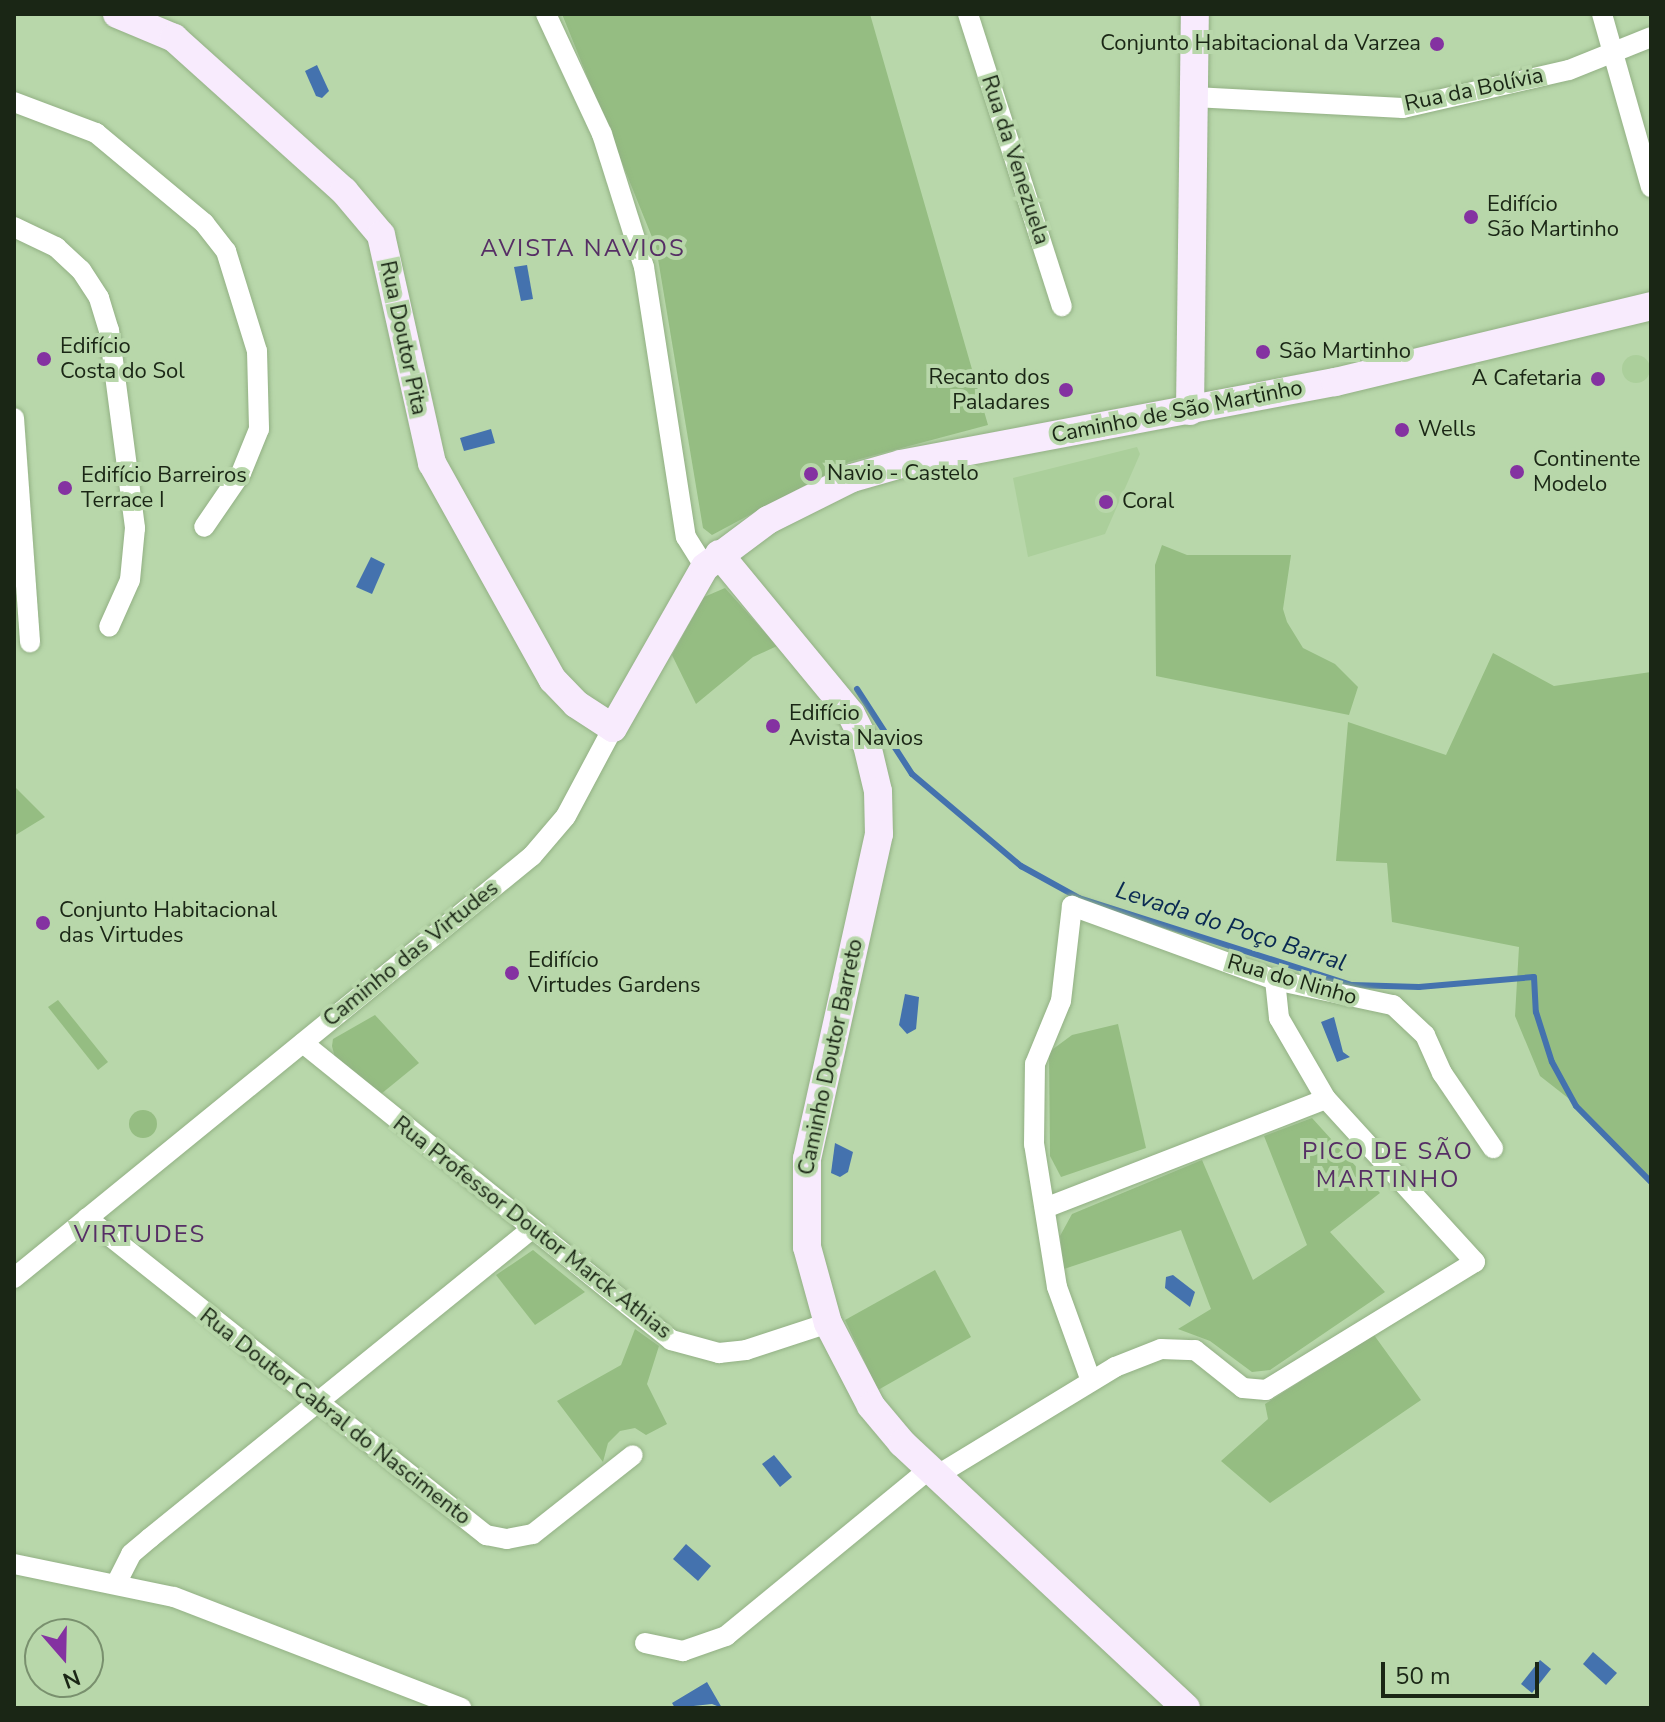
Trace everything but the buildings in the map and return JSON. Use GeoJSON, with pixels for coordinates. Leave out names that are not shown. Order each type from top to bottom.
{"type":"FeatureCollection","features":[{"type":"Feature","properties":{"kind":"main road","name":"Rua Doutor Pita"},"geometry":{"type":"LineString","coordinates":[[117,14],[174,38],[344,191],[381,235],[432,463],[553,680],[576,704],[613,728]]}},
{"type":"Feature","properties":{"kind":"main road"},"geometry":{"type":"LineString","coordinates":[[1190,411],[1195,14]]}},
{"type":"Feature","properties":{"kind":"main road","name":"Caminho de São Martinho"},"geometry":{"type":"LineString","coordinates":[[712,560],[812,496],[876,470],[1410,366],[1651,306]]}},
{"type":"Feature","properties":{"kind":"main road","name":"Caminho das Virtudes"},"geometry":{"type":"LineString","coordinates":[[613,728],[712,560]]}},
{"type":"Feature","properties":{"kind":"main road","name":"Caminho Doutor Barreto"},"geometry":{"type":"LineString","coordinates":[[712,560],[851,714],[867,745],[878,791],[876,849],[807,1159],[806,1238],[828,1323],[871,1406],[933,1472],[1186,1708]]}},
{"type":"Feature","properties":{"kind":"street"},"geometry":{"type":"LineString","coordinates":[[546,14],[602,134],[644,267],[686,537],[712,560]]}},
{"type":"Feature","properties":{"kind":"street","name":"Rua da Venezuela"},"geometry":{"type":"LineString","coordinates":[[968,14],[1062,306]]}},
{"type":"Feature","properties":{"kind":"street"},"geometry":{"type":"LineString","coordinates":[[1602,14],[1651,187]]}},
{"type":"Feature","properties":{"kind":"street","name":"Rua da Bolívia"},"geometry":{"type":"LineString","coordinates":[[1194,97],[1403,108],[1569,70],[1651,37]]}},
{"type":"Feature","properties":{"kind":"street"},"geometry":{"type":"LineString","coordinates":[[14,102],[96,133],[171,193],[226,251],[257,351],[259,429],[241,473],[204,527]]}},
{"type":"Feature","properties":{"kind":"street"},"geometry":{"type":"LineString","coordinates":[[14,227],[56,247],[81,270],[99,298],[109,330],[119,379],[135,542],[130,580],[109,627]]}},
{"type":"Feature","properties":{"kind":"street"},"geometry":{"type":"LineString","coordinates":[[14,418],[30,642]]}},
{"type":"Feature","properties":{"kind":"street","name":"Caminho das Virtudes"},"geometry":{"type":"LineString","coordinates":[[14,1278],[545,843],[566,816],[613,728]]}},
{"type":"Feature","properties":{"kind":"street","name":"Rua do Ninho"},"geometry":{"type":"LineString","coordinates":[[1045,1208],[1034,1144],[1035,1064],[1061,1001],[1072,906],[1275,980],[1393,1005],[1411,1018],[1493,1148]]}},
{"type":"Feature","properties":{"kind":"street"},"geometry":{"type":"LineString","coordinates":[[645,1643],[683,1651],[726,1636],[933,1472],[1091,1381],[1149,1353],[1184,1348],[1243,1388],[1266,1390],[1475,1262],[1326,1099],[1279,1018],[1275,980]]}},
{"type":"Feature","properties":{"kind":"street","name":"Rua Professor Doutor Marck Athias"},"geometry":{"type":"LineString","coordinates":[[303,1043],[530,1230],[671,1340],[719,1353],[746,1350],[828,1323]]}},
{"type":"Feature","properties":{"kind":"street"},"geometry":{"type":"LineString","coordinates":[[1091,1381],[1061,1303],[1045,1208],[1326,1099]]}},
{"type":"Feature","properties":{"kind":"street","name":"Rua Doutor Cabral do Nascimento"},"geometry":{"type":"LineString","coordinates":[[87,1218],[318,1405],[486,1535],[507,1539],[533,1534],[633,1455]]}},
{"type":"Feature","properties":{"kind":"street"},"geometry":{"type":"LineString","coordinates":[[117,1582],[131,1554],[530,1230]]}},
{"type":"Feature","properties":{"kind":"street"},"geometry":{"type":"LineString","coordinates":[[14,1564],[117,1582],[174,1597],[461,1708]]}},
{"type":"Feature","properties":{"kind":"shaded area"},"geometry":{"type":"Polygon","coordinates":[[[562,14],[870,14],[988,425],[849,462],[712,535],[703,528],[656,247],[562,14]]]}},
{"type":"Feature","properties":{"kind":"shaded area"},"geometry":{"type":"Polygon","coordinates":[[[1636,355],[1646,359],[1650,369],[1646,379],[1636,383],[1626,379],[1622,369],[1626,359],[1636,355]]]}},
{"type":"Feature","properties":{"kind":"shaded area"},"geometry":{"type":"Polygon","coordinates":[[[1137,447],[1140,454],[1105,534],[1028,557],[1013,478],[1137,447]]]}},
{"type":"Feature","properties":{"kind":"shaded area"},"geometry":{"type":"Polygon","coordinates":[[[1162,545],[1187,555],[1291,555],[1283,609],[1287,622],[1303,648],[1335,664],[1358,687],[1349,715],[1156,676],[1155,565],[1162,545]]]}},
{"type":"Feature","properties":{"kind":"shaded area"},"geometry":{"type":"Polygon","coordinates":[[[725,588],[777,646],[753,657],[696,704],[672,655],[704,597],[725,588]]]}},
{"type":"Feature","properties":{"kind":"shaded area"},"geometry":{"type":"Polygon","coordinates":[[[1493,653],[1554,686],[1651,672],[1651,1180],[1577,1105],[1540,1076],[1515,1016],[1519,947],[1392,922],[1387,863],[1336,861],[1348,722],[1446,755],[1493,653]]]}},
{"type":"Feature","properties":{"kind":"shaded area"},"geometry":{"type":"Polygon","coordinates":[[[14,786],[45,817],[14,836],[14,786]]]}},
{"type":"Feature","properties":{"kind":"shaded area"},"geometry":{"type":"Polygon","coordinates":[[[58,1000],[108,1062],[98,1070],[48,1007],[58,1000]]]}},
{"type":"Feature","properties":{"kind":"shaded area"},"geometry":{"type":"Polygon","coordinates":[[[375,1015],[419,1063],[381,1094],[335,1058],[332,1046],[333,1039],[375,1015]]]}},
{"type":"Feature","properties":{"kind":"shaded area"},"geometry":{"type":"Polygon","coordinates":[[[1118,1024],[1146,1148],[1061,1177],[1050,1156],[1049,1052],[1072,1035],[1118,1024]]]}},
{"type":"Feature","properties":{"kind":"shaded area"},"geometry":{"type":"Polygon","coordinates":[[[143,1110],[153,1114],[157,1124],[153,1134],[143,1138],[133,1134],[129,1124],[133,1114],[143,1110]]]}},
{"type":"Feature","properties":{"kind":"shaded area"},"geometry":{"type":"Polygon","coordinates":[[[1312,1118],[1380,1193],[1330,1232],[1385,1292],[1270,1370],[1252,1372],[1210,1341],[1178,1329],[1211,1309],[1181,1230],[1064,1269],[1060,1236],[1072,1214],[1202,1160],[1253,1280],[1307,1245],[1264,1136],[1312,1118]]]}},
{"type":"Feature","properties":{"kind":"shaded area"},"geometry":{"type":"Polygon","coordinates":[[[533,1250],[585,1292],[535,1325],[496,1275],[533,1250]]]}},
{"type":"Feature","properties":{"kind":"shaded area"},"geometry":{"type":"Polygon","coordinates":[[[935,1270],[971,1337],[878,1390],[845,1320],[935,1270]]]}},
{"type":"Feature","properties":{"kind":"shaded area"},"geometry":{"type":"Polygon","coordinates":[[[635,1329],[659,1346],[647,1384],[667,1424],[646,1435],[635,1428],[620,1431],[608,1443],[603,1462],[557,1401],[621,1365],[635,1329]]]}},
{"type":"Feature","properties":{"kind":"shaded area"},"geometry":{"type":"Polygon","coordinates":[[[1374,1335],[1421,1400],[1270,1503],[1221,1461],[1268,1419],[1265,1404],[1374,1335]]]}},
{"type":"Feature","properties":{"kind":"water"},"geometry":{"type":"Polygon","coordinates":[[[317,65],[329,91],[322,98],[316,96],[305,71],[317,65]]]}},
{"type":"Feature","properties":{"kind":"water"},"geometry":{"type":"Polygon","coordinates":[[[527,265],[533,299],[521,301],[514,267],[527,265]]]}},
{"type":"Feature","properties":{"kind":"water"},"geometry":{"type":"Polygon","coordinates":[[[491,429],[495,443],[464,451],[460,438],[491,429]]]}},
{"type":"Feature","properties":{"kind":"water"},"geometry":{"type":"Polygon","coordinates":[[[371,557],[385,564],[372,594],[356,587],[371,557]]]}},
{"type":"Feature","properties":{"kind":"water"},"geometry":{"type":"Polygon","coordinates":[[[905,994],[919,997],[916,1029],[907,1034],[899,1025],[905,994]]]}},
{"type":"Feature","properties":{"kind":"water"},"geometry":{"type":"Polygon","coordinates":[[[1334,1017],[1343,1052],[1350,1057],[1337,1062],[1321,1022],[1334,1017]]]}},
{"type":"Feature","properties":{"kind":"water"},"geometry":{"type":"Polygon","coordinates":[[[835,1143],[853,1152],[848,1172],[840,1177],[831,1173],[835,1143]]]}},
{"type":"Feature","properties":{"kind":"water"},"geometry":{"type":"Polygon","coordinates":[[[1173,1275],[1195,1292],[1190,1307],[1165,1288],[1166,1277],[1173,1275]]]}},
{"type":"Feature","properties":{"kind":"water"},"geometry":{"type":"Polygon","coordinates":[[[774,1455],[792,1477],[780,1487],[762,1464],[774,1455]]]}},
{"type":"Feature","properties":{"kind":"water"},"geometry":{"type":"Polygon","coordinates":[[[686,1544],[711,1566],[698,1581],[673,1559],[686,1544]]]}},
{"type":"Feature","properties":{"kind":"water"},"geometry":{"type":"Polygon","coordinates":[[[1593,1652],[1617,1673],[1606,1685],[1583,1664],[1593,1652]]]}},
{"type":"Feature","properties":{"kind":"water"},"geometry":{"type":"Polygon","coordinates":[[[1540,1660],[1551,1669],[1532,1693],[1521,1684],[1540,1660]]]}},
{"type":"Feature","properties":{"kind":"water"},"geometry":{"type":"Polygon","coordinates":[[[707,1682],[722,1708],[712,1704],[675,1708],[672,1703],[707,1682]]]}},
{"type":"Feature","properties":{"kind":"waterway","name":"Levada do Poço Barral"},"geometry":{"type":"LineString","coordinates":[[857,689],[912,774],[1021,866],[1079,898],[1352,985],[1419,987],[1534,977],[1536,1012],[1552,1062],[1576,1106],[1651,1182]]}},
{"type":"Feature","properties":{"kind":"place","name":"Conjunto Habitacional da Varzea"},"geometry":{"type":"Point","coordinates":[1437,44]}},
{"type":"Feature","properties":{"kind":"place","name":"Edifício São Martinho"},"geometry":{"type":"Point","coordinates":[1471,217]}},
{"type":"Feature","properties":{"kind":"place","name":"São Martinho"},"geometry":{"type":"Point","coordinates":[1263,352]}},
{"type":"Feature","properties":{"kind":"place","name":"Edifício Costa do Sol"},"geometry":{"type":"Point","coordinates":[44,359]}},
{"type":"Feature","properties":{"kind":"place","name":"A Cafetaria"},"geometry":{"type":"Point","coordinates":[1598,379]}},
{"type":"Feature","properties":{"kind":"place","name":"Recanto dos Paladares"},"geometry":{"type":"Point","coordinates":[1066,390]}},
{"type":"Feature","properties":{"kind":"place","name":"Wells"},"geometry":{"type":"Point","coordinates":[1402,430]}},
{"type":"Feature","properties":{"kind":"place","name":"Continente Modelo"},"geometry":{"type":"Point","coordinates":[1517,472]}},
{"type":"Feature","properties":{"kind":"place","name":"Navio - Castelo"},"geometry":{"type":"Point","coordinates":[811,474]}},
{"type":"Feature","properties":{"kind":"place","name":"Edifício Barreiros Terrace I"},"geometry":{"type":"Point","coordinates":[65,488]}},
{"type":"Feature","properties":{"kind":"place","name":"Coral"},"geometry":{"type":"Point","coordinates":[1106,502]}},
{"type":"Feature","properties":{"kind":"place","name":"Edifício Avista Navios"},"geometry":{"type":"Point","coordinates":[773,726]}},
{"type":"Feature","properties":{"kind":"place","name":"Conjunto Habitacional das Virtudes"},"geometry":{"type":"Point","coordinates":[43,923]}},
{"type":"Feature","properties":{"kind":"place","name":"Edifício Virtudes Gardens"},"geometry":{"type":"Point","coordinates":[512,973]}},
{"type":"Feature","properties":{"kind":"district","name":"AVISTA NAVIOS"},"geometry":{"type":"Point","coordinates":[583,249]}},
{"type":"Feature","properties":{"kind":"district","name":"PICO DE SÃO MARTINHO"},"geometry":{"type":"Point","coordinates":[1388,1166]}},
{"type":"Feature","properties":{"kind":"district","name":"VIRTUDES"},"geometry":{"type":"Point","coordinates":[140,1235]}}]}
